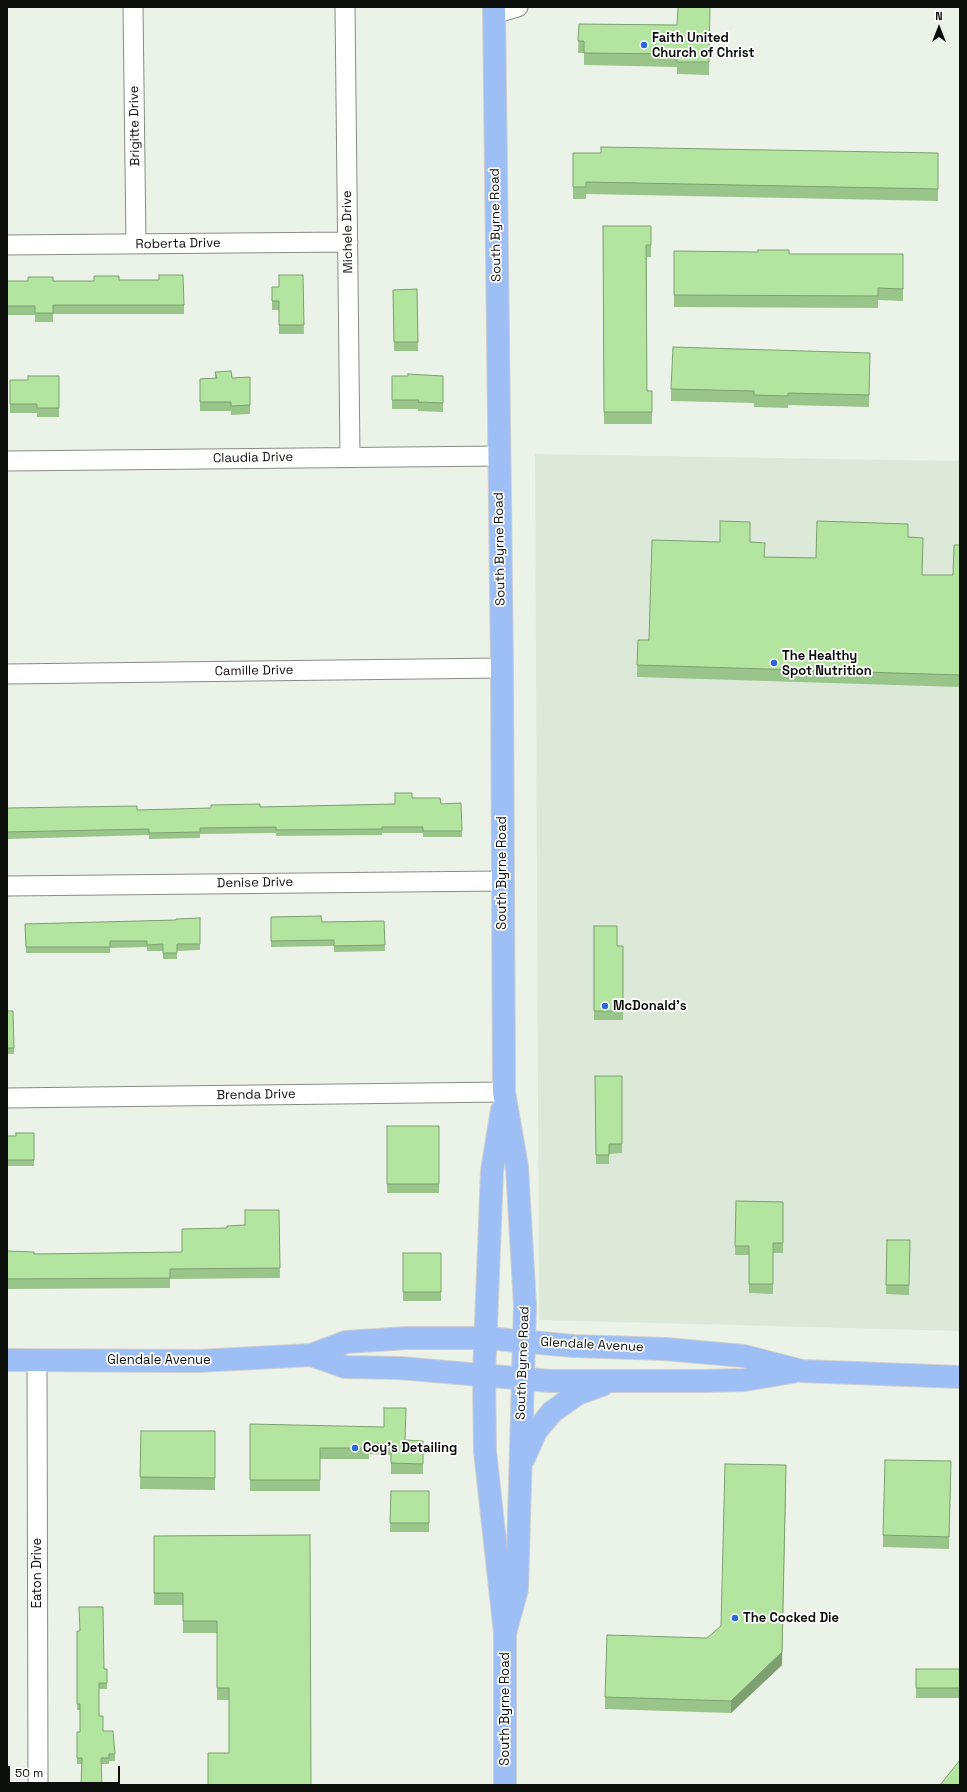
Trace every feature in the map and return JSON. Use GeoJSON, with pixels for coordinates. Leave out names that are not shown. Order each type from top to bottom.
{"type":"FeatureCollection","features":[{"type":"Feature","properties":{"kind":"main road","name":"South Byrne Road"},"geometry":{"type":"LineString","coordinates":[[494,10],[502,668],[504,1092],[492,1171],[484,1375],[486,1451],[505,1633],[505,1785]]}},
{"type":"Feature","properties":{"kind":"main road","name":"South Byrne Road"},"geometry":{"type":"LineString","coordinates":[[504,1092],[517,1167],[525,1287],[517,1589],[505,1633]]}},
{"type":"Feature","properties":{"kind":"main road","name":"Glendale Avenue"},"geometry":{"type":"LineString","coordinates":[[7,1360],[198,1361],[311,1355],[346,1342],[407,1338],[486,1338],[574,1346],[665,1349],[744,1356],[802,1371]]}},
{"type":"Feature","properties":{"kind":"main road","name":"Glendale Avenue"},"geometry":{"type":"LineString","coordinates":[[311,1355],[345,1367],[400,1368],[550,1381],[668,1382],[744,1380],[802,1371],[960,1377]]}},
{"type":"Feature","properties":{"kind":"main road"},"geometry":{"type":"LineString","coordinates":[[520,1466],[536,1431],[552,1412],[577,1394],[614,1381]]}},
{"type":"Feature","properties":{"kind":"street","name":"Brigitte Drive"},"geometry":{"type":"LineString","coordinates":[[133,7],[136,244]]}},
{"type":"Feature","properties":{"kind":"street","name":"Michele Drive"},"geometry":{"type":"LineString","coordinates":[[345,7],[350,457]]}},
{"type":"Feature","properties":{"kind":"street"},"geometry":{"type":"LineString","coordinates":[[494,10],[518,7]]}},
{"type":"Feature","properties":{"kind":"street","name":"Roberta Drive"},"geometry":{"type":"LineString","coordinates":[[7,245],[348,242]]}},
{"type":"Feature","properties":{"kind":"street","name":"Claudia Drive"},"geometry":{"type":"LineString","coordinates":[[7,461],[499,456]]}},
{"type":"Feature","properties":{"kind":"street","name":"Camille Drive"},"geometry":{"type":"LineString","coordinates":[[7,674],[502,668]]}},
{"type":"Feature","properties":{"kind":"street","name":"Denise Drive"},"geometry":{"type":"LineString","coordinates":[[7,886],[502,880]]}},
{"type":"Feature","properties":{"kind":"street","name":"Brenda Drive"},"geometry":{"type":"LineString","coordinates":[[7,1098],[504,1092]]}},
{"type":"Feature","properties":{"kind":"street","name":"Eaton Drive"},"geometry":{"type":"LineString","coordinates":[[37,1360],[38,1785]]}},
{"type":"Feature","properties":{"kind":"shaded area"},"geometry":{"type":"Polygon","coordinates":[[[535,454],[960,461],[960,1331],[539,1320],[535,454]]]}},
{"type":"Feature","properties":{"kind":"building","name":"Faith United Church of Christ"},"geometry":{"type":"Polygon","coordinates":[[[678,7],[710,7],[709,62],[677,62],[677,54],[584,53],[584,41],[578,41],[579,24],[677,25],[678,7]]]}},
{"type":"Feature","properties":{"kind":"building"},"geometry":{"type":"Polygon","coordinates":[[[601,147],[938,153],[938,189],[586,182],[586,187],[573,187],[573,153],[601,153],[601,147]]]}},
{"type":"Feature","properties":{"kind":"building"},"geometry":{"type":"Polygon","coordinates":[[[603,226],[651,226],[651,245],[646,245],[647,391],[652,391],[652,412],[604,412],[603,226]]]}},
{"type":"Feature","properties":{"kind":"building"},"geometry":{"type":"Polygon","coordinates":[[[758,250],[789,250],[789,254],[903,254],[903,289],[878,288],[878,296],[674,295],[674,251],[758,252],[758,250]]]}},
{"type":"Feature","properties":{"kind":"building"},"geometry":{"type":"Polygon","coordinates":[[[159,275],[183,275],[184,305],[53,305],[53,313],[35,313],[35,306],[7,306],[7,281],[28,281],[28,277],[53,277],[53,281],[94,281],[94,276],[119,276],[119,280],[159,280],[159,275]]]}},
{"type":"Feature","properties":{"kind":"building"},"geometry":{"type":"Polygon","coordinates":[[[279,275],[303,275],[304,325],[279,325],[279,301],[272,301],[272,287],[279,287],[279,275]]]}},
{"type":"Feature","properties":{"kind":"building"},"geometry":{"type":"Polygon","coordinates":[[[417,289],[418,342],[394,342],[393,290],[417,289]]]}},
{"type":"Feature","properties":{"kind":"building"},"geometry":{"type":"Polygon","coordinates":[[[673,347],[870,353],[869,395],[788,393],[788,396],[754,395],[754,391],[671,389],[673,347]]]}},
{"type":"Feature","properties":{"kind":"building"},"geometry":{"type":"Polygon","coordinates":[[[231,371],[232,378],[250,377],[250,405],[231,406],[231,402],[200,402],[200,379],[217,378],[215,372],[231,371]]]}},
{"type":"Feature","properties":{"kind":"building"},"geometry":{"type":"Polygon","coordinates":[[[408,374],[443,376],[443,403],[418,402],[419,400],[392,400],[392,376],[408,376],[408,374]]]}},
{"type":"Feature","properties":{"kind":"building"},"geometry":{"type":"Polygon","coordinates":[[[28,376],[59,376],[59,408],[37,408],[37,404],[10,404],[10,380],[28,380],[28,376]]]}},
{"type":"Feature","properties":{"kind":"building"},"geometry":{"type":"Polygon","coordinates":[[[720,521],[750,522],[750,542],[765,543],[764,557],[816,558],[817,521],[908,524],[908,537],[923,538],[922,575],[953,575],[954,545],[960,545],[960,675],[637,665],[638,640],[649,640],[652,540],[720,542],[720,521]]]}},
{"type":"Feature","properties":{"kind":"building"},"geometry":{"type":"Polygon","coordinates":[[[395,793],[412,793],[412,798],[440,798],[441,804],[461,803],[462,831],[423,831],[423,827],[276,830],[276,827],[200,828],[200,832],[149,833],[149,829],[7,832],[7,808],[137,806],[137,810],[211,808],[211,805],[260,804],[260,807],[395,804],[395,793]]]}},
{"type":"Feature","properties":{"kind":"building"},"geometry":{"type":"Polygon","coordinates":[[[321,916],[322,922],[384,921],[385,945],[334,946],[334,940],[271,941],[271,917],[321,916]]]}},
{"type":"Feature","properties":{"kind":"building"},"geometry":{"type":"Polygon","coordinates":[[[200,918],[200,944],[177,944],[177,953],[163,953],[163,944],[147,945],[147,941],[110,941],[110,947],[26,947],[25,924],[200,918]]]}},
{"type":"Feature","properties":{"kind":"building"},"geometry":{"type":"Polygon","coordinates":[[[594,926],[617,926],[617,946],[623,946],[623,1011],[594,1011],[594,926]]]}},
{"type":"Feature","properties":{"kind":"building"},"geometry":{"type":"Polygon","coordinates":[[[7,1011],[13,1011],[14,1048],[7,1048],[7,1011]]]}},
{"type":"Feature","properties":{"kind":"building"},"geometry":{"type":"Polygon","coordinates":[[[595,1076],[622,1076],[622,1144],[609,1144],[609,1155],[596,1155],[595,1076]]]}},
{"type":"Feature","properties":{"kind":"building"},"geometry":{"type":"Polygon","coordinates":[[[387,1126],[439,1126],[439,1184],[387,1184],[387,1126]]]}},
{"type":"Feature","properties":{"kind":"building"},"geometry":{"type":"Polygon","coordinates":[[[16,1133],[34,1133],[34,1160],[7,1160],[7,1136],[16,1136],[16,1133]]]}},
{"type":"Feature","properties":{"kind":"building"},"geometry":{"type":"Polygon","coordinates":[[[736,1201],[783,1202],[783,1243],[773,1243],[773,1284],[749,1284],[749,1246],[735,1246],[736,1201]]]}},
{"type":"Feature","properties":{"kind":"building"},"geometry":{"type":"Polygon","coordinates":[[[245,1210],[279,1210],[280,1268],[170,1269],[170,1278],[7,1279],[7,1251],[34,1252],[34,1254],[182,1252],[182,1229],[227,1228],[227,1226],[245,1225],[245,1210]]]}},
{"type":"Feature","properties":{"kind":"building"},"geometry":{"type":"Polygon","coordinates":[[[887,1240],[910,1240],[909,1285],[886,1285],[887,1240]]]}},
{"type":"Feature","properties":{"kind":"building"},"geometry":{"type":"Polygon","coordinates":[[[403,1253],[441,1253],[441,1292],[403,1292],[403,1253]]]}},
{"type":"Feature","properties":{"kind":"building"},"geometry":{"type":"Polygon","coordinates":[[[384,1408],[406,1408],[405,1440],[423,1441],[423,1464],[391,1463],[391,1444],[369,1443],[369,1448],[320,1448],[320,1480],[250,1480],[250,1424],[384,1427],[384,1408]]]}},
{"type":"Feature","properties":{"kind":"building"},"geometry":{"type":"Polygon","coordinates":[[[141,1431],[215,1431],[215,1478],[140,1477],[141,1431]]]}},
{"type":"Feature","properties":{"kind":"building"},"geometry":{"type":"Polygon","coordinates":[[[885,1460],[951,1461],[949,1537],[883,1535],[885,1460]]]}},
{"type":"Feature","properties":{"kind":"building"},"geometry":{"type":"Polygon","coordinates":[[[725,1464],[786,1465],[782,1652],[731,1701],[605,1697],[607,1635],[707,1638],[721,1626],[725,1464]]]}},
{"type":"Feature","properties":{"kind":"building"},"geometry":{"type":"Polygon","coordinates":[[[391,1491],[429,1491],[429,1523],[390,1523],[391,1491]]]}},
{"type":"Feature","properties":{"kind":"building"},"geometry":{"type":"Polygon","coordinates":[[[310,1535],[311,1785],[208,1785],[208,1753],[229,1753],[229,1688],[217,1688],[217,1621],[183,1621],[183,1593],[154,1593],[154,1536],[310,1535]]]}},
{"type":"Feature","properties":{"kind":"building"},"geometry":{"type":"Polygon","coordinates":[[[79,1607],[103,1607],[104,1669],[107,1669],[107,1683],[99,1683],[99,1716],[103,1716],[103,1731],[113,1731],[115,1754],[109,1754],[109,1758],[101,1758],[102,1785],[81,1785],[82,1758],[77,1758],[77,1732],[80,1732],[80,1704],[77,1704],[77,1631],[80,1631],[79,1607]]]}},
{"type":"Feature","properties":{"kind":"building"},"geometry":{"type":"Polygon","coordinates":[[[916,1669],[960,1669],[960,1688],[916,1688],[916,1669]]]}},
{"type":"Feature","properties":{"kind":"building"},"geometry":{"type":"Polygon","coordinates":[[[960,1760],[960,1785],[940,1785],[960,1760]]]}},
{"type":"Feature","properties":{"kind":"place","name":"Faith United Church of Christ"},"geometry":{"type":"Point","coordinates":[644,45]}},
{"type":"Feature","properties":{"kind":"place","name":"The Healthy Spot Nutrition"},"geometry":{"type":"Point","coordinates":[774,663]}},
{"type":"Feature","properties":{"kind":"place","name":"McDonald's"},"geometry":{"type":"Point","coordinates":[605,1006]}},
{"type":"Feature","properties":{"kind":"place","name":"Coy's Detailing"},"geometry":{"type":"Point","coordinates":[355,1448]}},
{"type":"Feature","properties":{"kind":"place","name":"The Cocked Die"},"geometry":{"type":"Point","coordinates":[735,1618]}}]}
